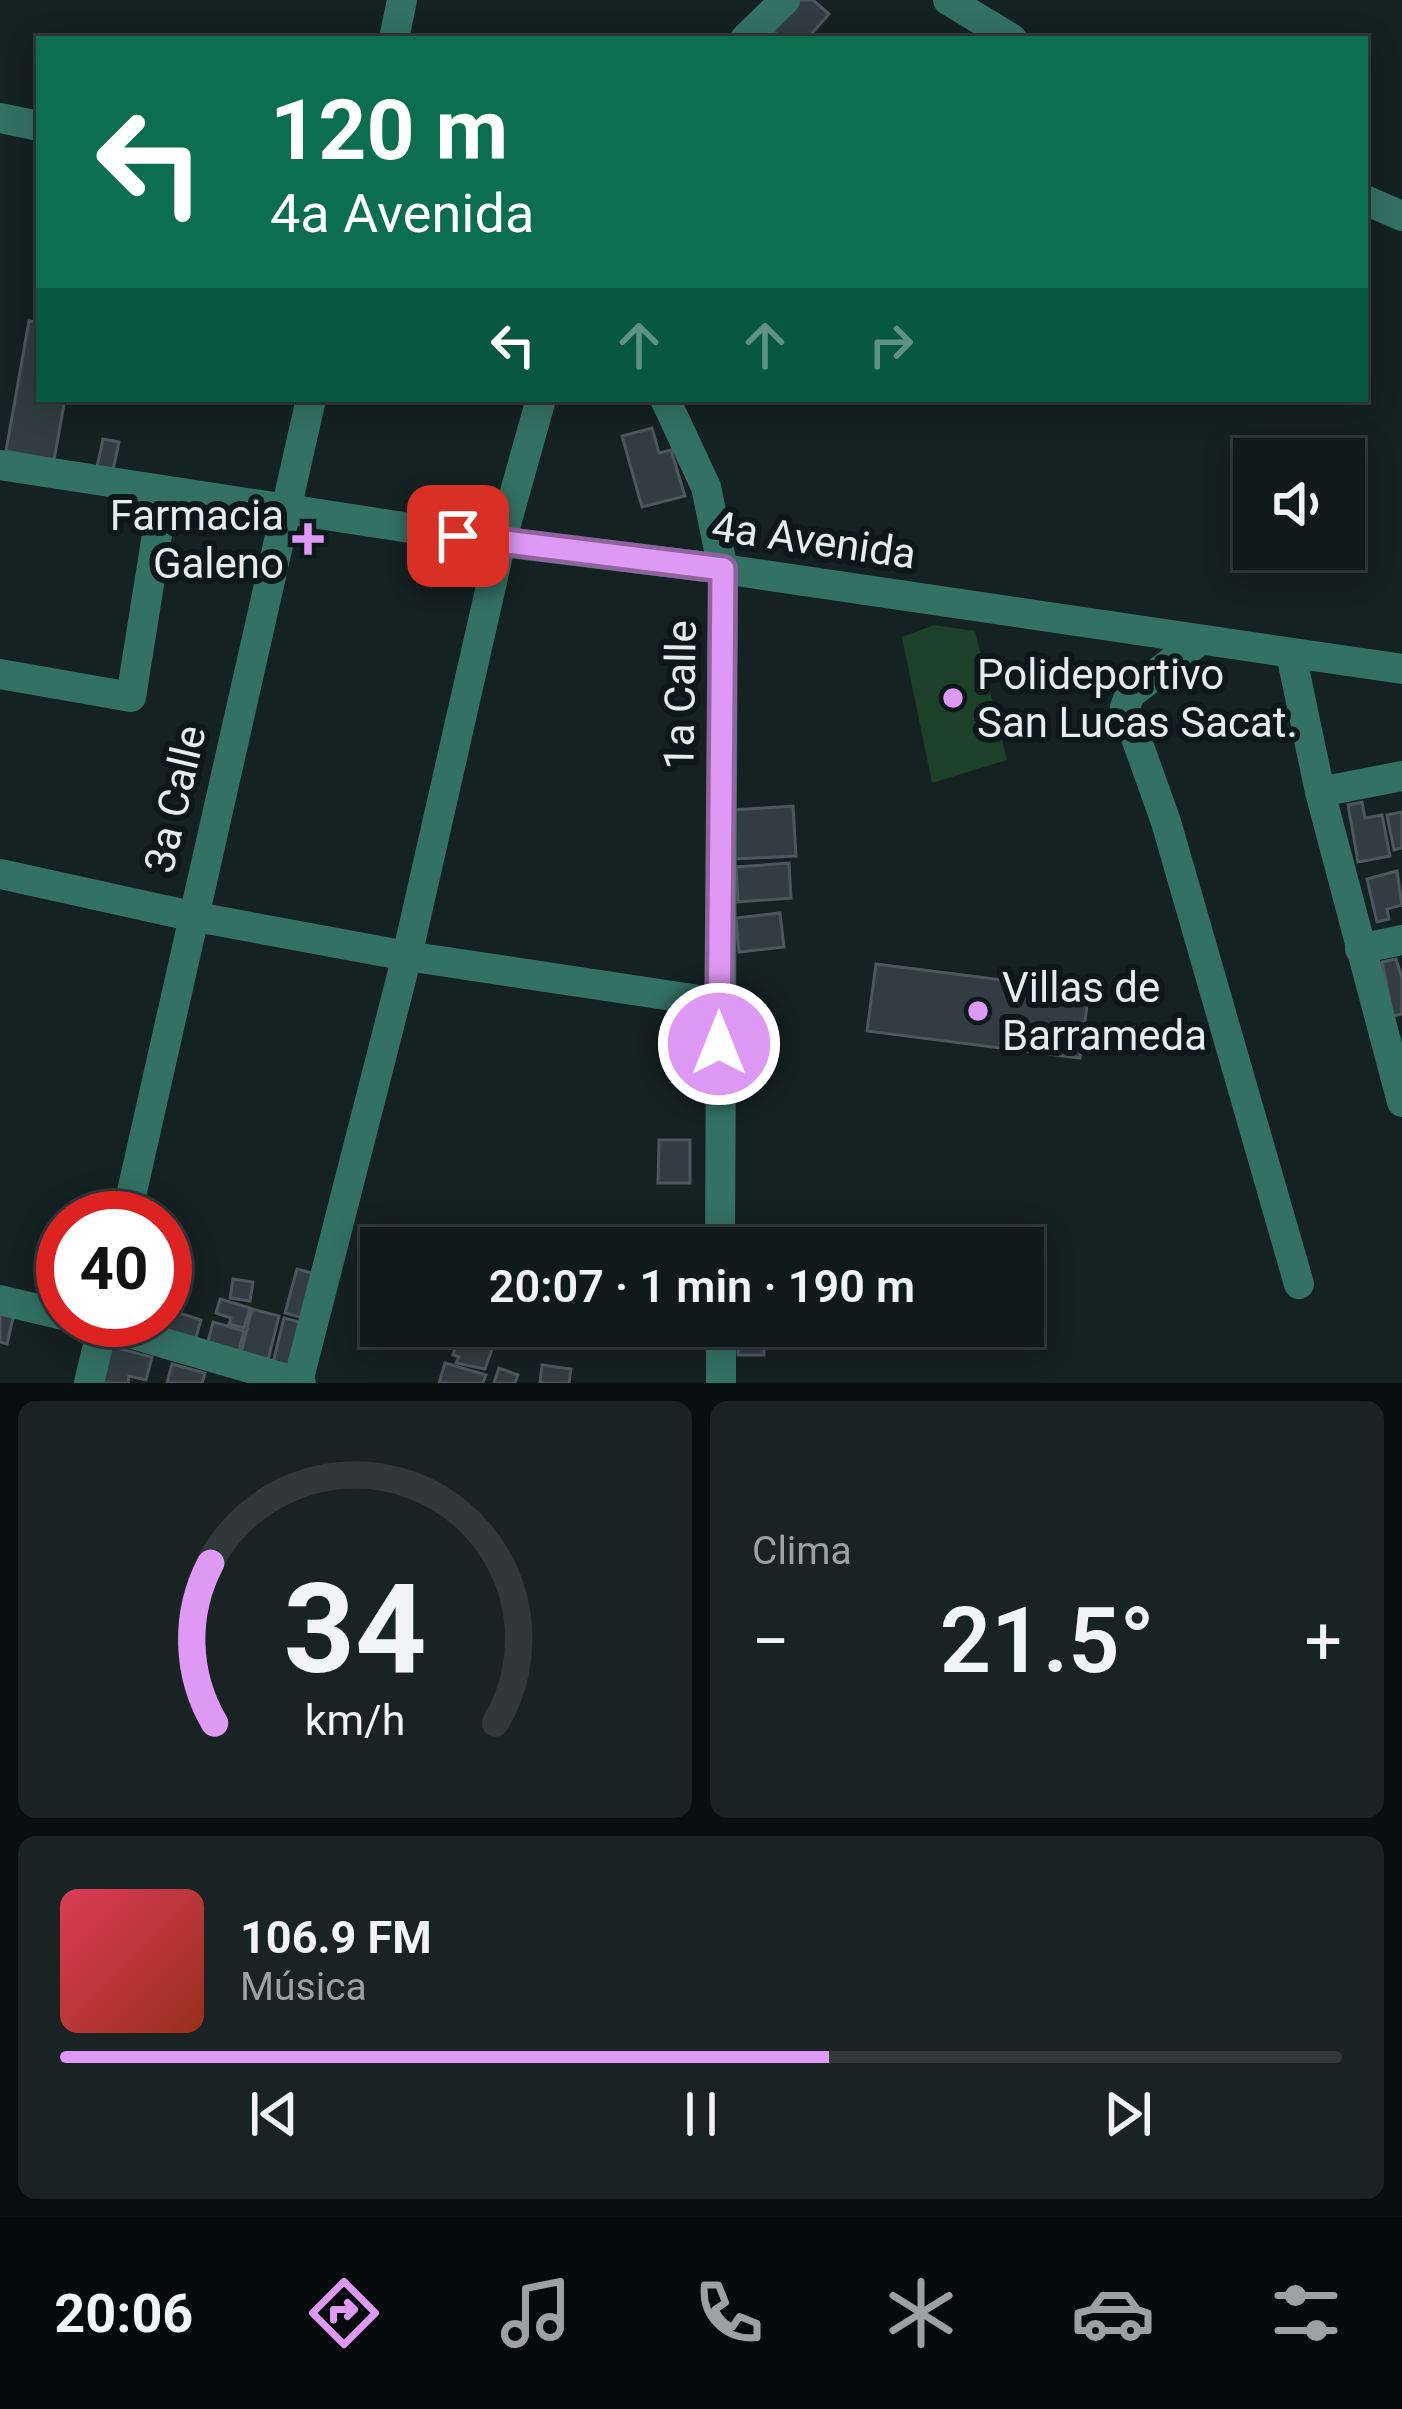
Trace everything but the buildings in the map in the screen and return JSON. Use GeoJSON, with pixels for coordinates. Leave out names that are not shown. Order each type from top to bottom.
{"type":"FeatureCollection","features":[{"type":"Feature","properties":{"kind":"street"},"geometry":{"type":"LineString","coordinates":[[395,36],[402,0]]}},
{"type":"Feature","properties":{"kind":"street"},"geometry":{"type":"LineString","coordinates":[[748,36],[785,0]]}},
{"type":"Feature","properties":{"kind":"street"},"geometry":{"type":"LineString","coordinates":[[948,0],[1007,36]]}},
{"type":"Feature","properties":{"kind":"street"},"geometry":{"type":"LineString","coordinates":[[0,118],[36,124]]}},
{"type":"Feature","properties":{"kind":"street"},"geometry":{"type":"LineString","coordinates":[[1368,201],[1402,216]]}},
{"type":"Feature","properties":{"kind":"street","name":"3a Calle"},"geometry":{"type":"LineString","coordinates":[[132,1191],[310,402]]}},
{"type":"Feature","properties":{"kind":"street"},"geometry":{"type":"LineString","coordinates":[[182,1347],[300,1383],[407,956],[501,542],[541,402]]}},
{"type":"Feature","properties":{"kind":"street","name":"1a Calle"},"geometry":{"type":"LineString","coordinates":[[666,402],[706,487],[723,569],[720,1227]]}},
{"type":"Feature","properties":{"kind":"street","name":"4a Avenida"},"geometry":{"type":"LineString","coordinates":[[0,465],[284,511],[723,569],[1402,669]]}},
{"type":"Feature","properties":{"kind":"street"},"geometry":{"type":"LineString","coordinates":[[0,674],[131,697],[164,491]]}},
{"type":"Feature","properties":{"kind":"street"},"geometry":{"type":"LineString","coordinates":[[1200,640],[1130,694],[1125,707],[1166,822],[1299,1284]]}},
{"type":"Feature","properties":{"kind":"street"},"geometry":{"type":"LineString","coordinates":[[1291,654],[1320,792],[1402,1102]]}},
{"type":"Feature","properties":{"kind":"street"},"geometry":{"type":"LineString","coordinates":[[1320,792],[1402,776]]}},
{"type":"Feature","properties":{"kind":"street"},"geometry":{"type":"LineString","coordinates":[[0,874],[407,956],[719,1003]]}},
{"type":"Feature","properties":{"kind":"street"},"geometry":{"type":"LineString","coordinates":[[1360,949],[1402,940]]}},
{"type":"Feature","properties":{"kind":"street"},"geometry":{"type":"LineString","coordinates":[[0,1300],[36,1309]]}},
{"type":"Feature","properties":{"kind":"street"},"geometry":{"type":"LineString","coordinates":[[89,1383],[94,1347]]}},
{"type":"Feature","properties":{"kind":"street"},"geometry":{"type":"LineString","coordinates":[[721,1347],[721,1383]]}},
{"type":"Feature","properties":{"kind":"green space","name":"Polideportivo San Lucas Sacat."},"geometry":{"type":"Polygon","coordinates":[[[934,625],[975,631],[1007,760],[932,783],[902,637],[934,625]]]}},
{"type":"Feature","properties":{"kind":"place","name":"Farmacia Galeno"},"geometry":{"type":"Point","coordinates":[308,539]}},
{"type":"Feature","properties":{"kind":"place","name":"Polideportivo San Lucas Sacat."},"geometry":{"type":"Point","coordinates":[953,698]}},
{"type":"Feature","properties":{"kind":"place","name":"Villas de Barrameda"},"geometry":{"type":"Point","coordinates":[978,1011]}},
{"type":"Feature","properties":{"kind":"route"},"geometry":{"type":"LineString","coordinates":[[458,536],[723,569],[719,1044]]}}]}
